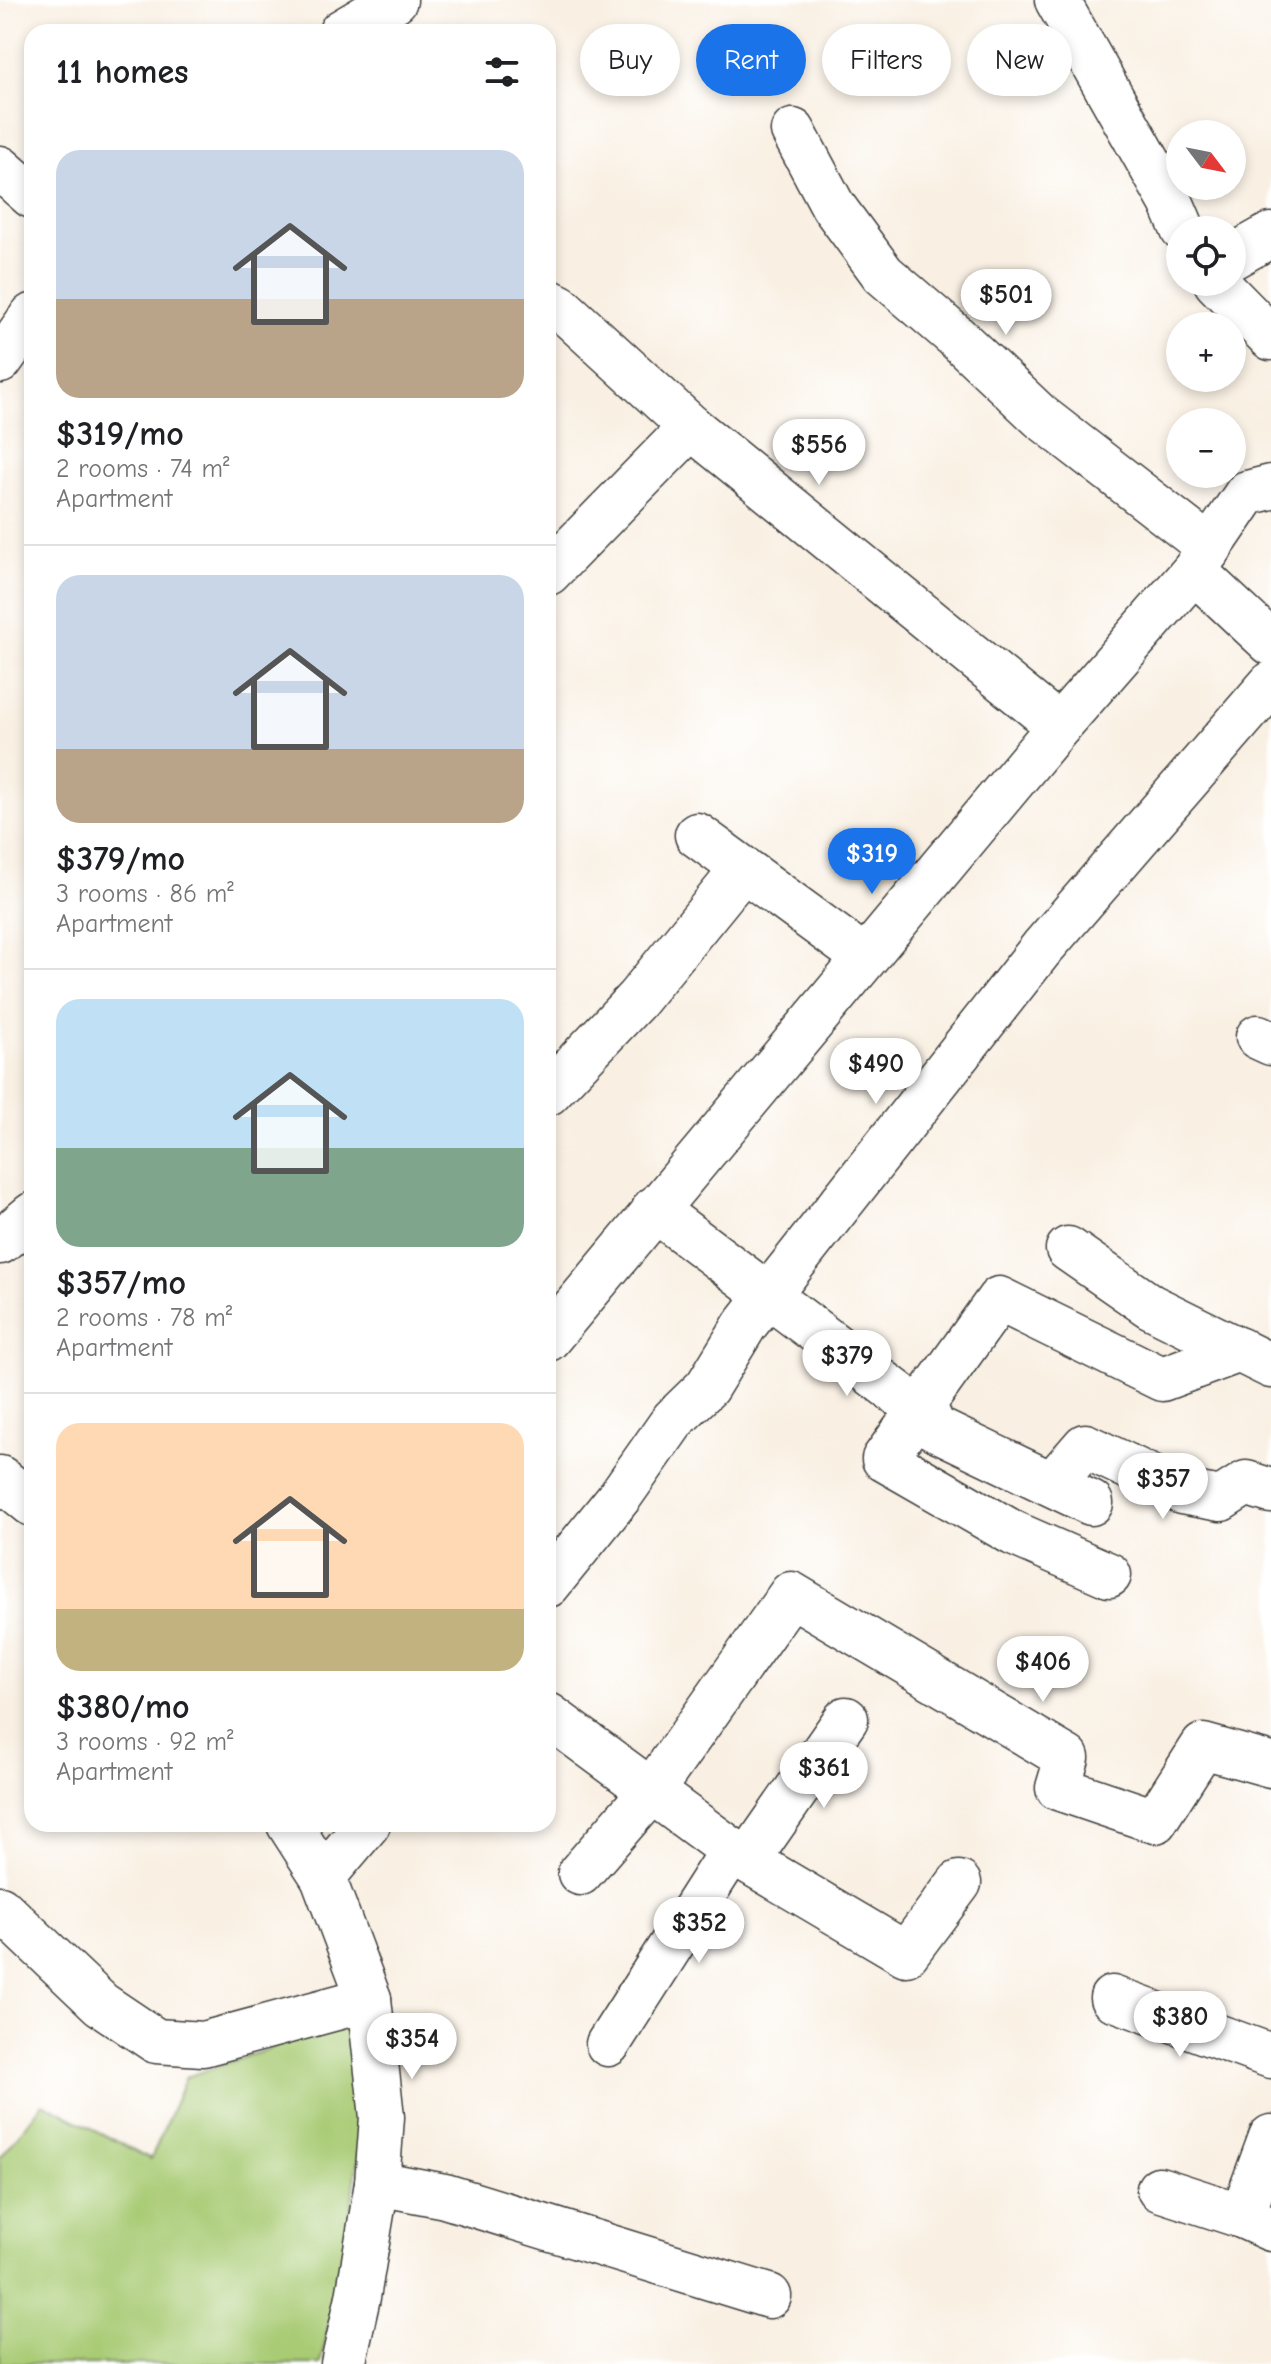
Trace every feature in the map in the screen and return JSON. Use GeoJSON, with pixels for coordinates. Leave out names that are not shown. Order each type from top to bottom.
{"type":"FeatureCollection","features":[{"type":"Feature","properties":{"kind":"street"},"geometry":{"type":"LineString","coordinates":[[354,24],[395,0]]}},
{"type":"Feature","properties":{"kind":"street"},"geometry":{"type":"LineString","coordinates":[[1057,0],[1177,216]]}},
{"type":"Feature","properties":{"kind":"street"},"geometry":{"type":"LineString","coordinates":[[793,131],[833,206],[883,274],[1202,559],[1271,643]]}},
{"type":"Feature","properties":{"kind":"street"},"geometry":{"type":"LineString","coordinates":[[0,168],[24,189]]}},
{"type":"Feature","properties":{"kind":"street"},"geometry":{"type":"LineString","coordinates":[[1246,249],[1271,235]]}},
{"type":"Feature","properties":{"kind":"street"},"geometry":{"type":"LineString","coordinates":[[1230,296],[1271,338]]}},
{"type":"Feature","properties":{"kind":"street"},"geometry":{"type":"LineString","coordinates":[[556,305],[691,427],[1059,726]]}},
{"type":"Feature","properties":{"kind":"street"},"geometry":{"type":"LineString","coordinates":[[0,361],[24,327]]}},
{"type":"Feature","properties":{"kind":"street"},"geometry":{"type":"LineString","coordinates":[[556,565],[691,427]]}},
{"type":"Feature","properties":{"kind":"street"},"geometry":{"type":"LineString","coordinates":[[556,1329],[1202,559],[1247,493],[1271,487]]}},
{"type":"Feature","properties":{"kind":"street"},"geometry":{"type":"LineString","coordinates":[[556,1575],[620,1496],[674,1419],[707,1387],[745,1325],[1042,948],[1271,684]]}},
{"type":"Feature","properties":{"kind":"street"},"geometry":{"type":"LineString","coordinates":[[697,835],[865,958]]}},
{"type":"Feature","properties":{"kind":"street"},"geometry":{"type":"LineString","coordinates":[[556,1085],[637,999],[743,869]]}},
{"type":"Feature","properties":{"kind":"street"},"geometry":{"type":"LineString","coordinates":[[654,1209],[929,1417],[934,1428],[1091,1503]]}},
{"type":"Feature","properties":{"kind":"street"},"geometry":{"type":"LineString","coordinates":[[0,1242],[24,1222]]}},
{"type":"Feature","properties":{"kind":"street"},"geometry":{"type":"LineString","coordinates":[[1068,1249],[1150,1306],[1255,1358]]}},
{"type":"Feature","properties":{"kind":"street"},"geometry":{"type":"LineString","coordinates":[[1109,1575],[1013,1533],[884,1459],[999,1299],[1162,1379],[1255,1358]]}},
{"type":"Feature","properties":{"kind":"street"},"geometry":{"type":"LineString","coordinates":[[1052,1484],[1085,1446],[1182,1492],[1221,1499],[1246,1483],[1271,1491]]}},
{"type":"Feature","properties":{"kind":"street"},"geometry":{"type":"LineString","coordinates":[[0,1478],[24,1498]]}},
{"type":"Feature","properties":{"kind":"street"},"geometry":{"type":"LineString","coordinates":[[580,1873],[652,1790],[791,1594],[1067,1758],[1058,1788],[1155,1821],[1203,1746],[1271,1765]]}},
{"type":"Feature","properties":{"kind":"street"},"geometry":{"type":"LineString","coordinates":[[608,2044],[740,1855],[846,1719]]}},
{"type":"Feature","properties":{"kind":"street"},"geometry":{"type":"LineString","coordinates":[[556,1721],[740,1855],[906,1954],[959,1883]]}},
{"type":"Feature","properties":{"kind":"street"},"geometry":{"type":"LineString","coordinates":[[294,1832],[323,1877],[369,1999],[382,2117],[377,2183],[343,2364]]}},
{"type":"Feature","properties":{"kind":"street"},"geometry":{"type":"LineString","coordinates":[[323,1877],[361,1832]]}},
{"type":"Feature","properties":{"kind":"street"},"geometry":{"type":"LineString","coordinates":[[0,1908],[101,2004],[156,2041],[203,2044],[369,1999]]}},
{"type":"Feature","properties":{"kind":"street"},"geometry":{"type":"LineString","coordinates":[[1112,1998],[1271,2056]]}},
{"type":"Feature","properties":{"kind":"street"},"geometry":{"type":"LineString","coordinates":[[1159,2189],[1256,2222],[1271,2137]]}},
{"type":"Feature","properties":{"kind":"street"},"geometry":{"type":"LineString","coordinates":[[377,2183],[445,2196],[769,2296]]}},
{"type":"Feature","properties":{"kind":"green space"},"geometry":{"type":"Polygon","coordinates":[[[347,2023],[362,2125],[347,2244],[320,2364],[0,2364],[0,2158],[43,2103],[151,2159],[186,2077],[347,2023]]]}}]}
